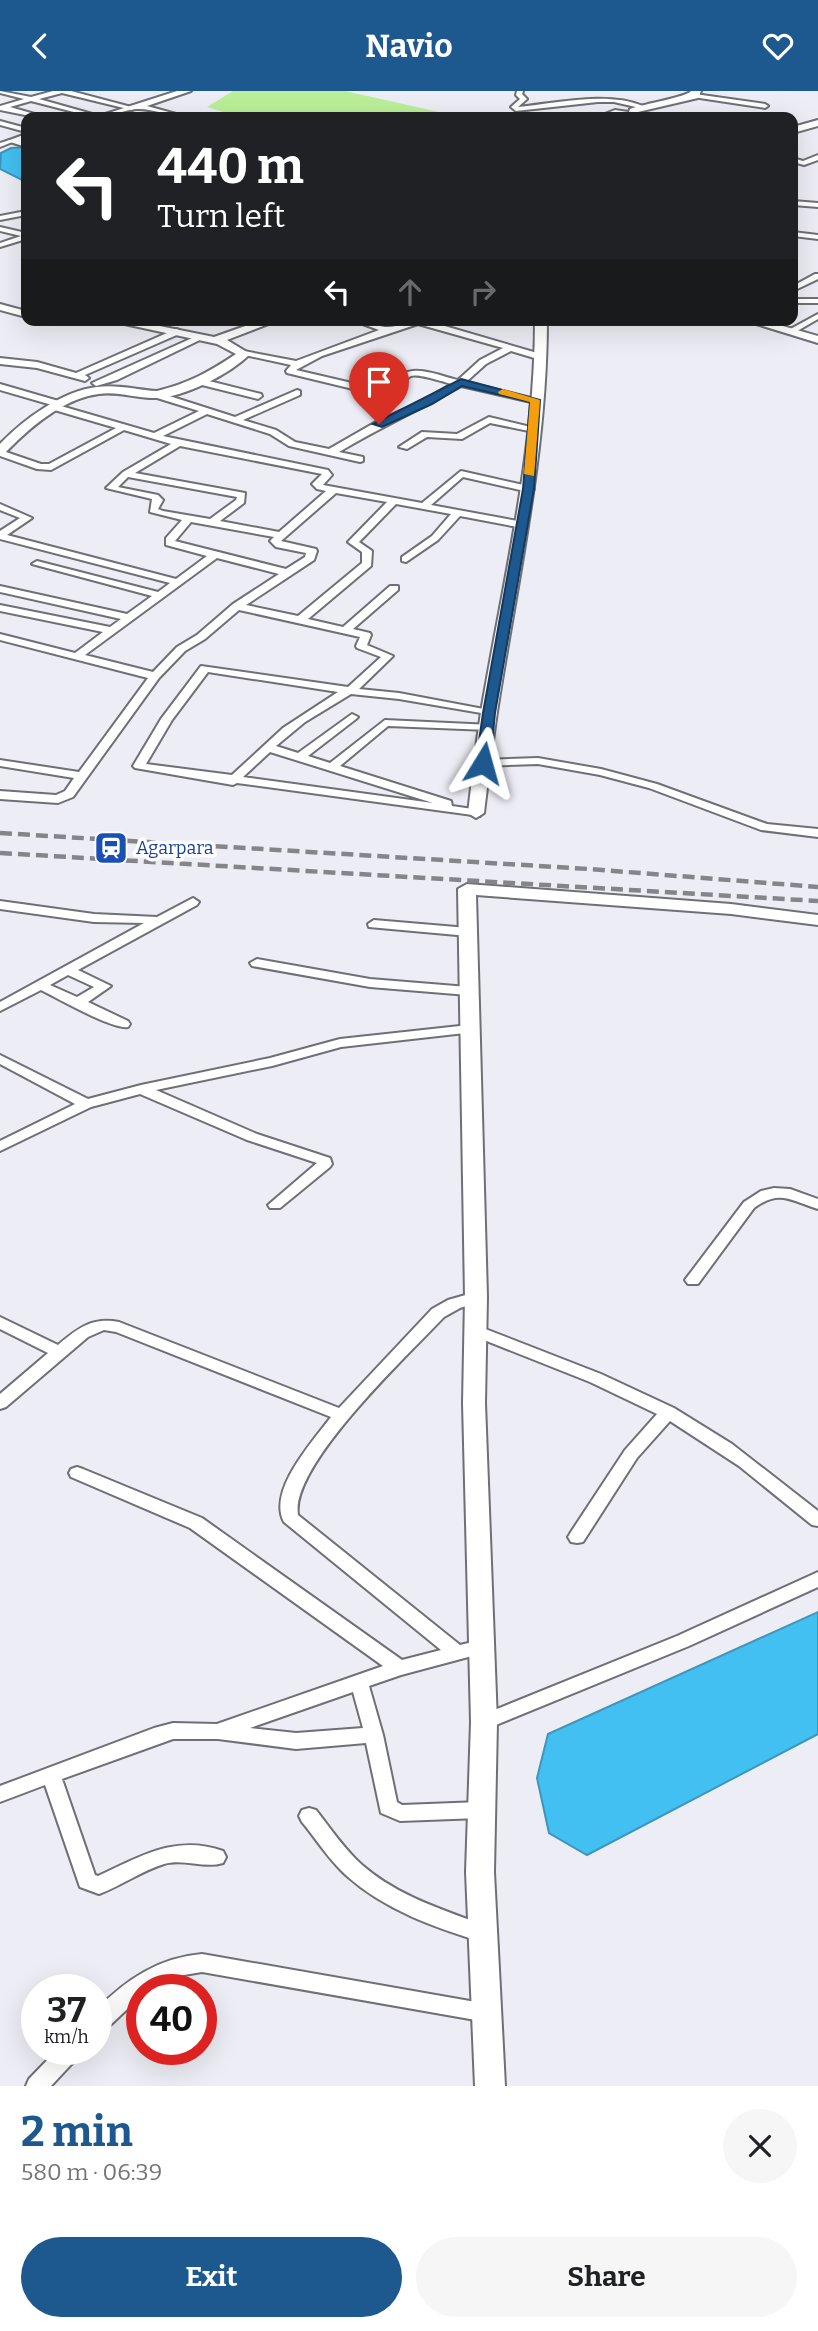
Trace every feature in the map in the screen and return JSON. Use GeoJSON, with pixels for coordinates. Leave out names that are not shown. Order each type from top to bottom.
{"type":"FeatureCollection","features":[{"type":"Feature","properties":{"kind":"street"},"geometry":{"type":"LineString","coordinates":[[0,91],[82,112]]}},
{"type":"Feature","properties":{"kind":"street"},"geometry":{"type":"LineString","coordinates":[[1,107],[62,91],[159,112]]}},
{"type":"Feature","properties":{"kind":"street"},"geometry":{"type":"LineString","coordinates":[[118,112],[186,91]]}},
{"type":"Feature","properties":{"kind":"street"},"geometry":{"type":"LineString","coordinates":[[520,91],[519,95],[524,99],[514,107],[516,109],[614,100],[637,112]]}},
{"type":"Feature","properties":{"kind":"street"},"geometry":{"type":"LineString","coordinates":[[615,112],[637,112],[696,94],[765,106]]}},
{"type":"Feature","properties":{"kind":"street"},"geometry":{"type":"LineString","coordinates":[[1,107],[22,112]]}},
{"type":"Feature","properties":{"kind":"street"},"geometry":{"type":"LineString","coordinates":[[0,123],[21,129]]}},
{"type":"Feature","properties":{"kind":"street"},"geometry":{"type":"LineString","coordinates":[[798,129],[818,123]]}},
{"type":"Feature","properties":{"kind":"street"},"geometry":{"type":"LineString","coordinates":[[0,138],[21,143]]}},
{"type":"Feature","properties":{"kind":"street"},"geometry":{"type":"LineString","coordinates":[[0,145],[21,138]]}},
{"type":"Feature","properties":{"kind":"street"},"geometry":{"type":"LineString","coordinates":[[798,166],[818,157]]}},
{"type":"Feature","properties":{"kind":"street"},"geometry":{"type":"LineString","coordinates":[[798,161],[804,163]]}},
{"type":"Feature","properties":{"kind":"street"},"geometry":{"type":"LineString","coordinates":[[798,204],[818,205]]}},
{"type":"Feature","properties":{"kind":"street"},"geometry":{"type":"LineString","coordinates":[[0,218],[21,214]]}},
{"type":"Feature","properties":{"kind":"street"},"geometry":{"type":"LineString","coordinates":[[0,229],[21,235]]}},
{"type":"Feature","properties":{"kind":"street"},"geometry":{"type":"LineString","coordinates":[[798,235],[818,237]]}},
{"type":"Feature","properties":{"kind":"street"},"geometry":{"type":"LineString","coordinates":[[0,245],[21,238]]}},
{"type":"Feature","properties":{"kind":"street"},"geometry":{"type":"LineString","coordinates":[[798,286],[818,276]]}},
{"type":"Feature","properties":{"kind":"street"},"geometry":{"type":"LineString","coordinates":[[798,301],[818,301]]}},
{"type":"Feature","properties":{"kind":"street"},"geometry":{"type":"LineString","coordinates":[[0,307],[21,313]]}},
{"type":"Feature","properties":{"kind":"street"},"geometry":{"type":"LineString","coordinates":[[789,332],[818,316]]}},
{"type":"Feature","properties":{"kind":"street"},"geometry":{"type":"LineString","coordinates":[[144,326],[202,337],[244,354],[297,364]]}},
{"type":"Feature","properties":{"kind":"street"},"geometry":{"type":"LineString","coordinates":[[216,341],[257,326]]}},
{"type":"Feature","properties":{"kind":"street"},"geometry":{"type":"LineString","coordinates":[[375,326],[387,330]]}},
{"type":"Feature","properties":{"kind":"street"},"geometry":{"type":"LineString","coordinates":[[398,326],[350,345],[327,350],[290,370],[382,393],[390,392],[404,376],[412,373],[535,400]]}},
{"type":"Feature","properties":{"kind":"street"},"geometry":{"type":"LineString","coordinates":[[433,326],[541,357]]}},
{"type":"Feature","properties":{"kind":"street"},"geometry":{"type":"LineString","coordinates":[[468,811],[483,763],[523,525],[541,357],[541,326]]}},
{"type":"Feature","properties":{"kind":"street"},"geometry":{"type":"LineString","coordinates":[[769,326],[818,340]]}},
{"type":"Feature","properties":{"kind":"street"},"geometry":{"type":"LineString","coordinates":[[79,375],[176,332]]}},
{"type":"Feature","properties":{"kind":"street"},"geometry":{"type":"LineString","coordinates":[[125,426],[51,467],[40,467],[0,452],[23,427],[57,405],[202,337]]}},
{"type":"Feature","properties":{"kind":"street"},"geometry":{"type":"LineString","coordinates":[[330,453],[461,382],[479,365],[510,348]]}},
{"type":"Feature","properties":{"kind":"street"},"geometry":{"type":"LineString","coordinates":[[157,395],[201,381],[244,354]]}},
{"type":"Feature","properties":{"kind":"street"},"geometry":{"type":"LineString","coordinates":[[0,361],[37,365],[79,375],[97,386],[157,395],[273,432],[292,444],[360,460]]}},
{"type":"Feature","properties":{"kind":"street"},"geometry":{"type":"LineString","coordinates":[[201,381],[258,396]]}},
{"type":"Feature","properties":{"kind":"street"},"geometry":{"type":"LineString","coordinates":[[0,387],[179,443],[325,472],[327,475],[317,484],[333,490],[523,525]]}},
{"type":"Feature","properties":{"kind":"street"},"geometry":{"type":"LineString","coordinates":[[235,420],[297,393]]}},
{"type":"Feature","properties":{"kind":"street"},"geometry":{"type":"LineString","coordinates":[[155,436],[206,411]]}},
{"type":"Feature","properties":{"kind":"street"},"geometry":{"type":"LineString","coordinates":[[404,447],[428,433],[459,437],[489,420],[534,429]]}},
{"type":"Feature","properties":{"kind":"street"},"geometry":{"type":"LineString","coordinates":[[179,443],[126,474],[112,485],[114,490],[155,497],[158,500],[153,510],[280,535]]}},
{"type":"Feature","properties":{"kind":"street"},"geometry":{"type":"LineString","coordinates":[[126,474],[242,495],[241,501],[213,522]]}},
{"type":"Feature","properties":{"kind":"street"},"geometry":{"type":"LineString","coordinates":[[424,506],[461,474],[528,489]]}},
{"type":"Feature","properties":{"kind":"street"},"geometry":{"type":"LineString","coordinates":[[0,795],[58,799],[69,794],[155,676],[181,649],[201,637],[237,606],[313,554],[307,550],[276,544],[280,535],[333,490]]}},
{"type":"Feature","properties":{"kind":"street"},"geometry":{"type":"LineString","coordinates":[[302,619],[367,564],[367,551],[353,542],[395,500]]}},
{"type":"Feature","properties":{"kind":"street"},"geometry":{"type":"LineString","coordinates":[[0,507],[27,518],[0,535]]}},
{"type":"Feature","properties":{"kind":"street"},"geometry":{"type":"LineString","coordinates":[[406,559],[435,538],[458,512]]}},
{"type":"Feature","properties":{"kind":"street"},"geometry":{"type":"LineString","coordinates":[[189,518],[171,538],[170,543],[288,573]]}},
{"type":"Feature","properties":{"kind":"street"},"geometry":{"type":"LineString","coordinates":[[0,535],[177,582]]}},
{"type":"Feature","properties":{"kind":"street"},"geometry":{"type":"LineString","coordinates":[[76,657],[215,555]]}},
{"type":"Feature","properties":{"kind":"street"},"geometry":{"type":"LineString","coordinates":[[37,564],[159,595]]}},
{"type":"Feature","properties":{"kind":"street"},"geometry":{"type":"LineString","coordinates":[[346,629],[394,588]]}},
{"type":"Feature","properties":{"kind":"street"},"geometry":{"type":"LineString","coordinates":[[0,589],[130,618]]}},
{"type":"Feature","properties":{"kind":"street"},"geometry":{"type":"LineString","coordinates":[[233,781],[268,747],[310,713],[350,691],[388,656],[361,646],[366,635],[237,606]]}},
{"type":"Feature","properties":{"kind":"street"},"geometry":{"type":"LineString","coordinates":[[0,608],[112,631]]}},
{"type":"Feature","properties":{"kind":"street"},"geometry":{"type":"LineString","coordinates":[[0,637],[155,676]]}},
{"type":"Feature","properties":{"kind":"street"},"geometry":{"type":"LineString","coordinates":[[468,811],[233,781],[139,766],[202,670],[211,667],[277,681],[399,697],[489,720]]}},
{"type":"Feature","properties":{"kind":"street"},"geometry":{"type":"LineString","coordinates":[[300,757],[352,716]]}},
{"type":"Feature","properties":{"kind":"street"},"geometry":{"type":"LineString","coordinates":[[332,767],[385,723],[489,720]]}},
{"type":"Feature","properties":{"kind":"street"},"geometry":{"type":"LineString","coordinates":[[268,747],[416,792],[468,811]]}},
{"type":"Feature","properties":{"kind":"street"},"geometry":{"type":"LineString","coordinates":[[483,763],[538,761],[601,772],[653,786],[765,827],[818,832]]}},
{"type":"Feature","properties":{"kind":"street"},"geometry":{"type":"LineString","coordinates":[[0,763],[81,776]]}},
{"type":"Feature","properties":{"kind":"street"},"geometry":{"type":"LineString","coordinates":[[490,2086],[482,1933],[480,1811],[484,1723],[467,889],[732,909],[818,920]]}},
{"type":"Feature","properties":{"kind":"street"},"geometry":{"type":"LineString","coordinates":[[0,1007],[193,902]]}},
{"type":"Feature","properties":{"kind":"street"},"geometry":{"type":"LineString","coordinates":[[0,905],[94,918],[157,920]]}},
{"type":"Feature","properties":{"kind":"street"},"geometry":{"type":"LineString","coordinates":[[374,924],[468,932]]}},
{"type":"Feature","properties":{"kind":"street"},"geometry":{"type":"LineString","coordinates":[[257,963],[370,983],[468,991]]}},
{"type":"Feature","properties":{"kind":"street"},"geometry":{"type":"LineString","coordinates":[[68,969],[104,986],[76,1004]]}},
{"type":"Feature","properties":{"kind":"street"},"geometry":{"type":"LineString","coordinates":[[40,985],[123,1024]]}},
{"type":"Feature","properties":{"kind":"street"},"geometry":{"type":"LineString","coordinates":[[0,1147],[86,1104],[141,1089],[272,1062],[340,1044],[470,1029]]}},
{"type":"Feature","properties":{"kind":"street"},"geometry":{"type":"LineString","coordinates":[[0,1059],[86,1104]]}},
{"type":"Feature","properties":{"kind":"street"},"geometry":{"type":"LineString","coordinates":[[141,1089],[252,1137],[325,1161],[325,1164],[275,1205]]}},
{"type":"Feature","properties":{"kind":"street"},"geometry":{"type":"LineString","coordinates":[[692,1280],[749,1205],[760,1195],[769,1191],[783,1192],[818,1204]]}},
{"type":"Feature","properties":{"kind":"street"},"geometry":{"type":"LineString","coordinates":[[457,1653],[290,1518],[286,1509],[287,1498],[295,1483],[342,1415],[438,1314],[454,1304],[477,1297]]}},
{"type":"Feature","properties":{"kind":"street"},"geometry":{"type":"LineString","coordinates":[[0,1322],[60,1352]]}},
{"type":"Feature","properties":{"kind":"street"},"geometry":{"type":"LineString","coordinates":[[0,1403],[94,1327],[111,1325],[342,1415]]}},
{"type":"Feature","properties":{"kind":"street"},"geometry":{"type":"LineString","coordinates":[[475,1330],[607,1383],[668,1412],[727,1449],[818,1520]]}},
{"type":"Feature","properties":{"kind":"street"},"geometry":{"type":"LineString","coordinates":[[577,1537],[631,1454],[668,1412]]}},
{"type":"Feature","properties":{"kind":"street"},"geometry":{"type":"LineString","coordinates":[[77,1473],[196,1523],[399,1668]]}},
{"type":"Feature","properties":{"kind":"street"},"geometry":{"type":"LineString","coordinates":[[484,1723],[683,1641],[818,1579]]}},
{"type":"Feature","properties":{"kind":"street"},"geometry":{"type":"LineString","coordinates":[[217,1732],[399,1668],[481,1647]]}},
{"type":"Feature","properties":{"kind":"street"},"geometry":{"type":"LineString","coordinates":[[359,1682],[374,1735],[388,1807],[400,1813],[480,1811]]}},
{"type":"Feature","properties":{"kind":"street"},"geometry":{"type":"LineString","coordinates":[[0,1794],[119,1747],[173,1731],[217,1732],[296,1741],[374,1735]]}},
{"type":"Feature","properties":{"kind":"street"},"geometry":{"type":"LineString","coordinates":[[51,1776],[87,1881],[92,1884],[99,1885],[169,1854],[216,1857]]}},
{"type":"Feature","properties":{"kind":"street"},"geometry":{"type":"LineString","coordinates":[[309,1816],[340,1856],[365,1879],[437,1919],[482,1933]]}},
{"type":"Feature","properties":{"kind":"street"},"geometry":{"type":"LineString","coordinates":[[112,2008],[147,1978],[180,1963],[202,1963],[487,2013]]}},
{"type":"Feature","properties":{"kind":"street"},"geometry":{"type":"LineString","coordinates":[[37,2086],[57,2065]]}},
{"type":"Feature","properties":{"kind":"green space"},"geometry":{"type":"Polygon","coordinates":[[[233,91],[345,91],[439,112],[223,112],[207,107],[233,91]]]}},
{"type":"Feature","properties":{"kind":"water"},"geometry":{"type":"Polygon","coordinates":[[[21,147],[21,180],[0,169],[1,153],[21,147]]]}},
{"type":"Feature","properties":{"kind":"water"},"geometry":{"type":"Polygon","coordinates":[[[818,1612],[818,1734],[587,1855],[549,1833],[537,1778],[548,1734],[818,1612]]]}},
{"type":"Feature","properties":{"kind":"railway"},"geometry":{"type":"LineString","coordinates":[[0,833],[589,869],[818,887]]}},
{"type":"Feature","properties":{"kind":"railway"},"geometry":{"type":"LineString","coordinates":[[0,853],[818,901]]}},
{"type":"Feature","properties":{"kind":"slow traffic"},"geometry":{"type":"LineString","coordinates":[[503,392],[535,400],[530,474]]}},
{"type":"Feature","properties":{"kind":"place","name":"Agarpara"},"geometry":{"type":"Point","coordinates":[111,848]}},
{"type":"Feature","properties":{"kind":"route"},"geometry":{"type":"LineString","coordinates":[[379,424],[429,401],[461,382],[535,400],[528,489],[511,602],[489,713],[483,763]]}}]}
